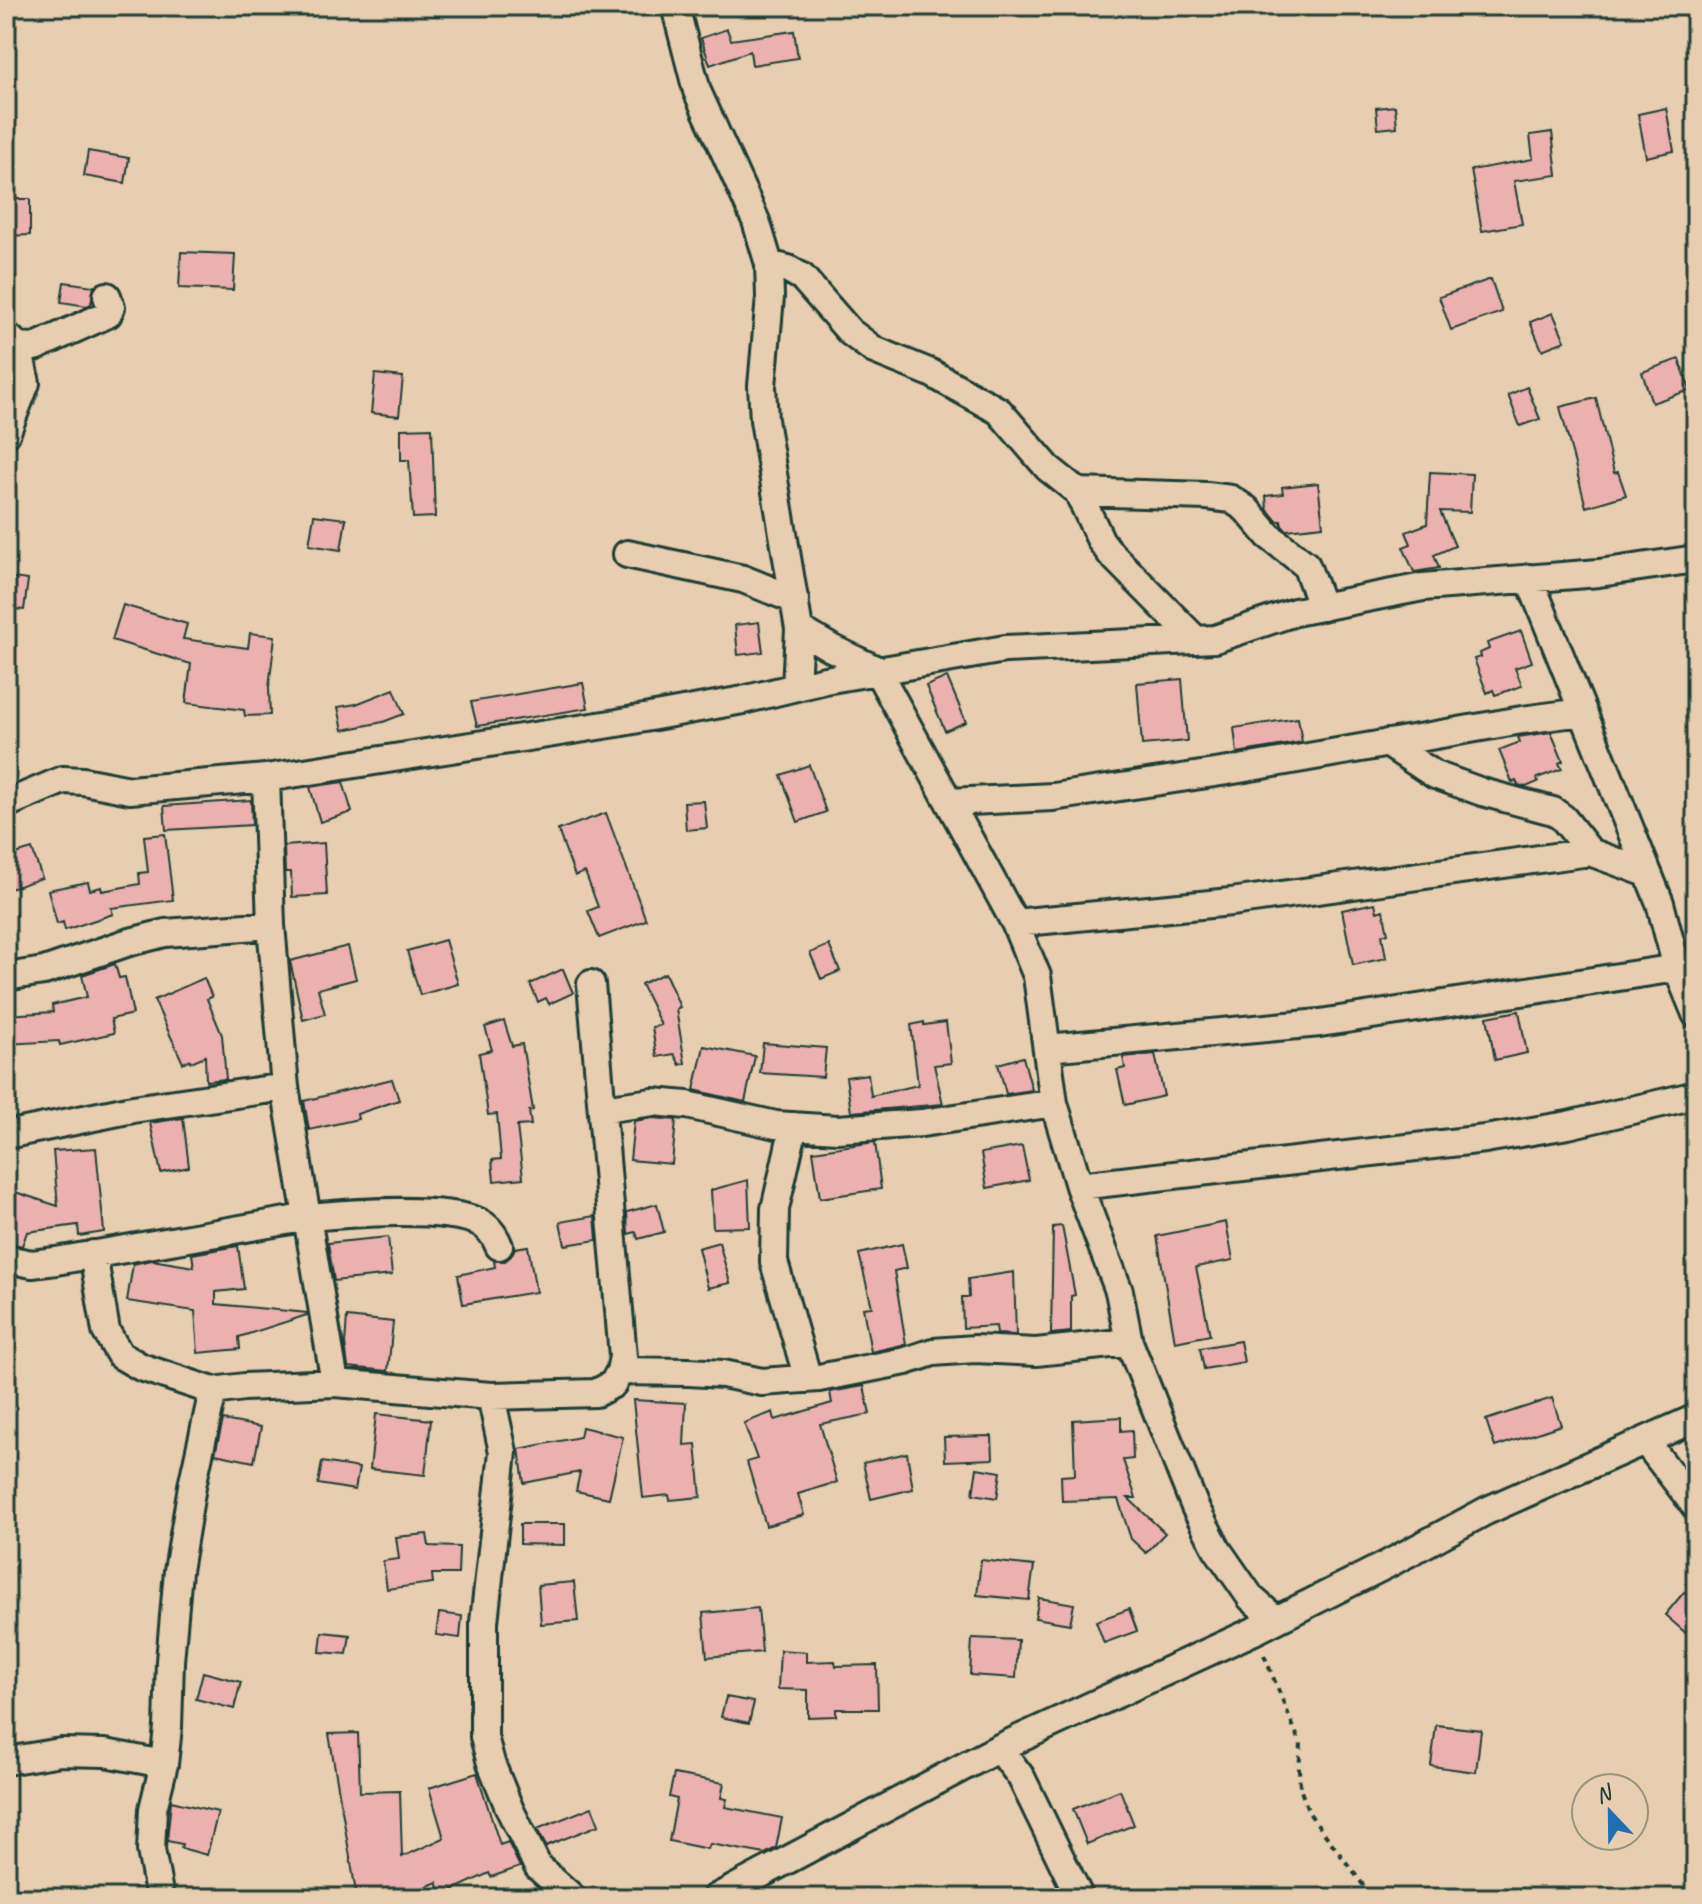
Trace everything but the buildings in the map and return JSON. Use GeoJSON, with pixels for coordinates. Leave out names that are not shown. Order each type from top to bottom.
{"type":"FeatureCollection","features":[{"type":"Feature","properties":{"kind":"street"},"geometry":{"type":"LineString","coordinates":[[675,6],[697,91],[756,221],[769,264],[770,297],[762,386],[764,420],[799,629],[796,687]]}},
{"type":"Feature","properties":{"kind":"street"},"geometry":{"type":"LineString","coordinates":[[769,264],[802,277],[850,332],[874,350],[931,373],[999,411],[1048,468],[1078,492],[1101,541],[1196,640]]}},
{"type":"Feature","properties":{"kind":"street"},"geometry":{"type":"LineString","coordinates":[[12,341],[35,347],[108,314],[111,307],[107,296]]}},
{"type":"Feature","properties":{"kind":"street"},"geometry":{"type":"LineString","coordinates":[[6,434],[26,383],[12,341]]}},
{"type":"Feature","properties":{"kind":"street"},"geometry":{"type":"LineString","coordinates":[[1078,492],[1153,493],[1231,499],[1246,509],[1269,536],[1306,565],[1322,607]]}},
{"type":"Feature","properties":{"kind":"street"},"geometry":{"type":"LineString","coordinates":[[627,554],[743,579],[795,600]]}},
{"type":"Feature","properties":{"kind":"street"},"geometry":{"type":"LineString","coordinates":[[6,804],[63,780],[130,790],[266,778],[617,723],[877,670],[1005,649],[1215,639],[1295,612],[1423,587],[1599,573],[1696,559]]}},
{"type":"Feature","properties":{"kind":"street"},"geometry":{"type":"LineString","coordinates":[[1529,578],[1660,903],[1677,968],[1696,1014]]}},
{"type":"Feature","properties":{"kind":"street"},"geometry":{"type":"LineString","coordinates":[[799,629],[877,670],[1015,923],[1037,976],[1054,1103],[1079,1186],[1119,1291],[1129,1342],[1195,1507],[1265,1626]]}},
{"type":"Feature","properties":{"kind":"street"},"geometry":{"type":"LineString","coordinates":[[949,802],[1053,797],[1582,712]]}},
{"type":"Feature","properties":{"kind":"street"},"geometry":{"type":"LineString","coordinates":[[1387,743],[1435,775],[1482,792],[1553,811],[1563,818],[1590,852]]}},
{"type":"Feature","properties":{"kind":"street"},"geometry":{"type":"LineString","coordinates":[[266,778],[271,925],[285,1087],[335,1383]]}},
{"type":"Feature","properties":{"kind":"street"},"geometry":{"type":"LineString","coordinates":[[1015,923],[1231,902],[1590,852],[1647,873]]}},
{"type":"Feature","properties":{"kind":"street"},"geometry":{"type":"LineString","coordinates":[[6,977],[44,971],[165,933],[271,925]]}},
{"type":"Feature","properties":{"kind":"street"},"geometry":{"type":"LineString","coordinates":[[1047,1048],[1320,1023],[1677,968]]}},
{"type":"Feature","properties":{"kind":"street"},"geometry":{"type":"LineString","coordinates":[[93,1254],[106,1331],[120,1355],[141,1367],[213,1391],[335,1383],[491,1396],[596,1393],[613,1384],[623,1357],[591,984]]}},
{"type":"Feature","properties":{"kind":"street"},"geometry":{"type":"LineString","coordinates":[[6,1135],[133,1109],[285,1087]]}},
{"type":"Feature","properties":{"kind":"street"},"geometry":{"type":"LineString","coordinates":[[1079,1186],[1485,1139],[1568,1125],[1696,1095]]}},
{"type":"Feature","properties":{"kind":"street"},"geometry":{"type":"LineString","coordinates":[[602,1109],[653,1102],[687,1105],[776,1125],[837,1129],[922,1123],[1054,1103]]}},
{"type":"Feature","properties":{"kind":"street"},"geometry":{"type":"LineString","coordinates":[[794,1126],[775,1209],[774,1262],[808,1379]]}},
{"type":"Feature","properties":{"kind":"street"},"geometry":{"type":"LineString","coordinates":[[6,1259],[32,1264],[309,1217],[408,1212],[467,1218],[483,1223],[495,1235],[499,1246]]}},
{"type":"Feature","properties":{"kind":"street"},"geometry":{"type":"LineString","coordinates":[[620,1371],[723,1374],[762,1382],[808,1379],[906,1361],[933,1352],[975,1349],[1036,1352],[1129,1342]]}},
{"type":"Feature","properties":{"kind":"street"},"geometry":{"type":"LineString","coordinates":[[160,1898],[151,1850],[153,1809],[164,1764],[178,1571],[192,1486],[213,1391]]}},
{"type":"Feature","properties":{"kind":"street"},"geometry":{"type":"LineString","coordinates":[[491,1396],[503,1452],[484,1622],[484,1737],[500,1786],[538,1867],[573,1898]]}},
{"type":"Feature","properties":{"kind":"street"},"geometry":{"type":"LineString","coordinates":[[716,1898],[999,1748],[1265,1626],[1486,1511],[1696,1418]]}},
{"type":"Feature","properties":{"kind":"street"},"geometry":{"type":"LineString","coordinates":[[1646,1442],[1696,1507]]}},
{"type":"Feature","properties":{"kind":"street"},"geometry":{"type":"LineString","coordinates":[[999,1748],[1021,1777],[1080,1898]]}},
{"type":"Feature","properties":{"kind":"street"},"geometry":{"type":"LineString","coordinates":[[6,1761],[61,1752],[105,1753],[164,1764]]}},
{"type":"Feature","properties":{"kind":"path"},"geometry":{"type":"LineString","coordinates":[[1265,1626],[1301,1745],[1300,1788],[1309,1813],[1373,1898]]}}]}
